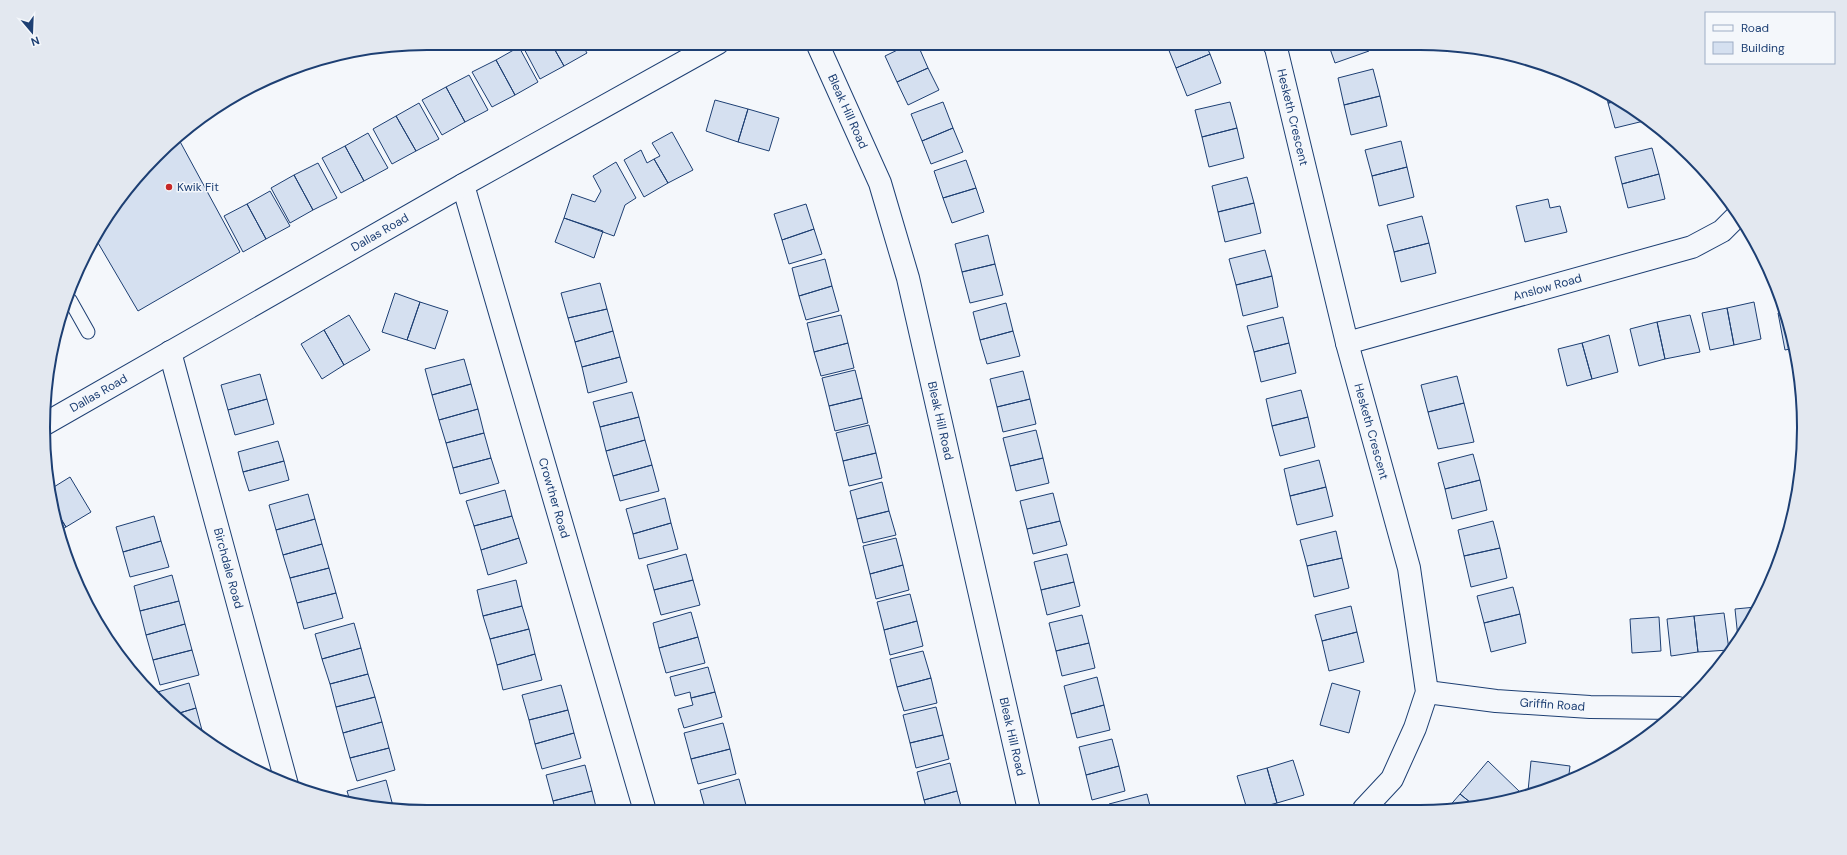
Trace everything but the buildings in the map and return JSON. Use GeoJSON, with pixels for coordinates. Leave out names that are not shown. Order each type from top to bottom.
{"type":"FeatureCollection","features":[{"type":"Feature","properties":{"kind":"street","name":"Dallas Road"},"geometry":{"type":"LineString","coordinates":[[50,421],[463,185],[705,50]]}},
{"type":"Feature","properties":{"kind":"street","name":"Bleak Hill Road"},"geometry":{"type":"LineString","coordinates":[[820,50],[880,183],[908,278],[1028,805]]}},
{"type":"Feature","properties":{"kind":"street","name":"Hesketh Crescent"},"geometry":{"type":"LineString","coordinates":[[1276,50],[1347,343],[1409,568],[1427,692],[1415,728],[1392,779],[1368,805]]}},
{"type":"Feature","properties":{"kind":"street","name":"Crowther Road"},"geometry":{"type":"LineString","coordinates":[[463,185],[643,805]]}},
{"type":"Feature","properties":{"kind":"street","name":"Anslow Road"},"geometry":{"type":"LineString","coordinates":[[1347,343],[1692,247],[1722,231],[1734,219]]}},
{"type":"Feature","properties":{"kind":"street","name":"Birchdale Road"},"geometry":{"type":"LineString","coordinates":[[170,352],[285,777]]}},
{"type":"Feature","properties":{"kind":"street","name":"Griffin Road"},"geometry":{"type":"LineString","coordinates":[[1427,692],[1496,701],[1590,707],[1671,708]]}},
{"type":"Feature","properties":{"kind":"lane"},"geometry":{"type":"LineString","coordinates":[[71,302],[88,332]]}},
{"type":"Feature","properties":{"kind":"place","name":"Kwik Fit"},"geometry":{"type":"Point","coordinates":[169,187]}}]}
